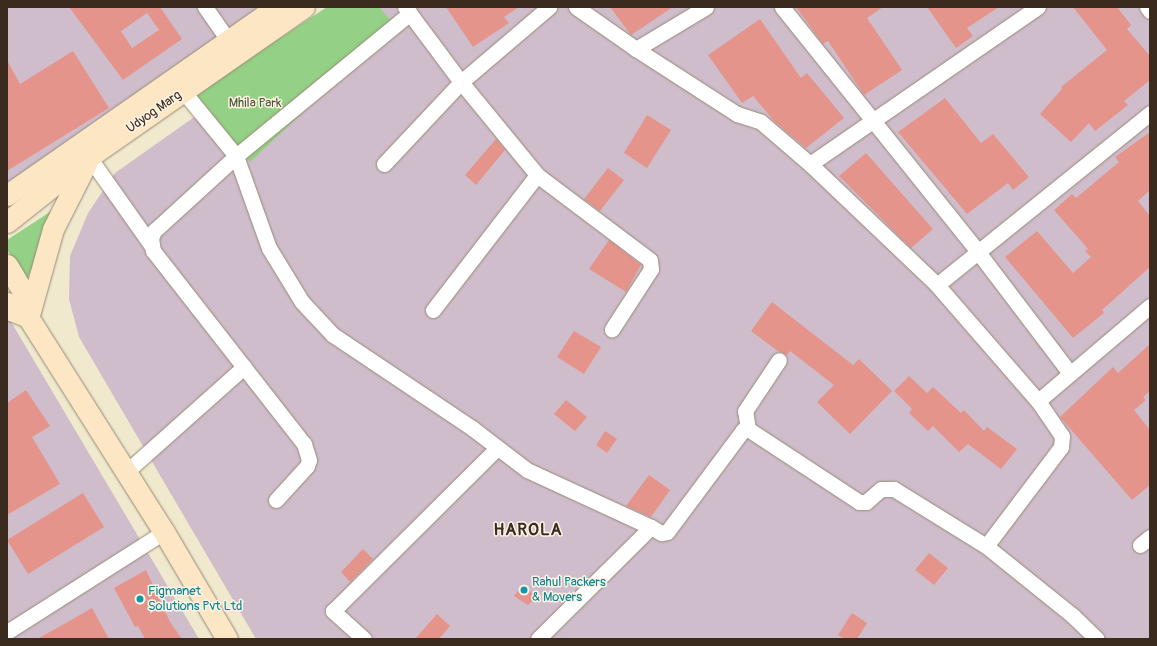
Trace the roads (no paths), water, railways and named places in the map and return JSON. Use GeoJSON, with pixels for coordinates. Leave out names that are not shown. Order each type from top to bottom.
{"type":"FeatureCollection","features":[{"type":"Feature","properties":{"kind":"street"},"geometry":{"type":"LineString","coordinates":[[206,7],[227,39]]}},
{"type":"Feature","properties":{"kind":"street","name":"Udyog Marg"},"geometry":{"type":"LineString","coordinates":[[7,195],[227,39],[276,7]]}},
{"type":"Feature","properties":{"kind":"street","name":"Udyog Marg"},"geometry":{"type":"LineString","coordinates":[[7,222],[89,157],[304,7]]}},
{"type":"Feature","properties":{"kind":"street"},"geometry":{"type":"LineString","coordinates":[[384,164],[461,82],[549,7]]}},
{"type":"Feature","properties":{"kind":"street"},"geometry":{"type":"LineString","coordinates":[[576,7],[636,49],[739,115],[762,122],[810,164],[936,285],[1038,401],[1062,436],[1062,447],[986,546]]}},
{"type":"Feature","properties":{"kind":"street"},"geometry":{"type":"LineString","coordinates":[[636,49],[706,7]]}},
{"type":"Feature","properties":{"kind":"street"},"geometry":{"type":"LineString","coordinates":[[782,7],[978,252],[1070,373]]}},
{"type":"Feature","properties":{"kind":"street"},"geometry":{"type":"LineString","coordinates":[[810,164],[1038,7]]}},
{"type":"Feature","properties":{"kind":"street"},"geometry":{"type":"LineString","coordinates":[[1147,7],[1150,10]]}},
{"type":"Feature","properties":{"kind":"street"},"geometry":{"type":"LineString","coordinates":[[151,245],[154,231],[236,156],[408,10],[461,82],[537,175],[652,263],[651,269],[612,329]]}},
{"type":"Feature","properties":{"kind":"street"},"geometry":{"type":"LineString","coordinates":[[184,91],[236,156],[269,248],[302,302],[318,320],[333,335],[527,470],[661,532],[667,532],[743,430],[748,428]]}},
{"type":"Feature","properties":{"kind":"street"},"geometry":{"type":"LineString","coordinates":[[936,285],[1150,113]]}},
{"type":"Feature","properties":{"kind":"street"},"geometry":{"type":"LineString","coordinates":[[28,318],[35,302],[53,229],[89,157],[151,245],[304,444],[308,453],[307,466],[276,500]]}},
{"type":"Feature","properties":{"kind":"street"},"geometry":{"type":"LineString","coordinates":[[433,310],[537,175]]}},
{"type":"Feature","properties":{"kind":"street"},"geometry":{"type":"LineString","coordinates":[[7,265],[27,298],[28,318],[164,532],[227,639]]}},
{"type":"Feature","properties":{"kind":"street"},"geometry":{"type":"LineString","coordinates":[[7,303],[11,310],[28,318]]}},
{"type":"Feature","properties":{"kind":"street"},"geometry":{"type":"LineString","coordinates":[[1038,401],[1150,306]]}},
{"type":"Feature","properties":{"kind":"street"},"geometry":{"type":"LineString","coordinates":[[779,360],[745,411],[748,428],[859,502],[864,503],[881,489],[890,488],[986,546],[1073,616],[1097,639]]}},
{"type":"Feature","properties":{"kind":"street"},"geometry":{"type":"LineString","coordinates":[[126,472],[244,367]]}},
{"type":"Feature","properties":{"kind":"street"},"geometry":{"type":"LineString","coordinates":[[364,639],[333,611],[497,448]]}},
{"type":"Feature","properties":{"kind":"street"},"geometry":{"type":"LineString","coordinates":[[538,639],[651,527]]}},
{"type":"Feature","properties":{"kind":"street"},"geometry":{"type":"LineString","coordinates":[[7,632],[164,532]]}},
{"type":"Feature","properties":{"kind":"place","name":"Rahul Packers & Movers"},"geometry":{"type":"Point","coordinates":[524,590]}},
{"type":"Feature","properties":{"kind":"place","name":"Figmanet Solutions Pvt Ltd"},"geometry":{"type":"Point","coordinates":[140,599]}},
{"type":"Feature","properties":{"kind":"district","name":"HAROLA"},"geometry":{"type":"Point","coordinates":[528,530]}},
{"type":"Feature","properties":{"kind":"park label","name":"Mhila Park"},"geometry":{"type":"Point","coordinates":[255,103]}}]}
